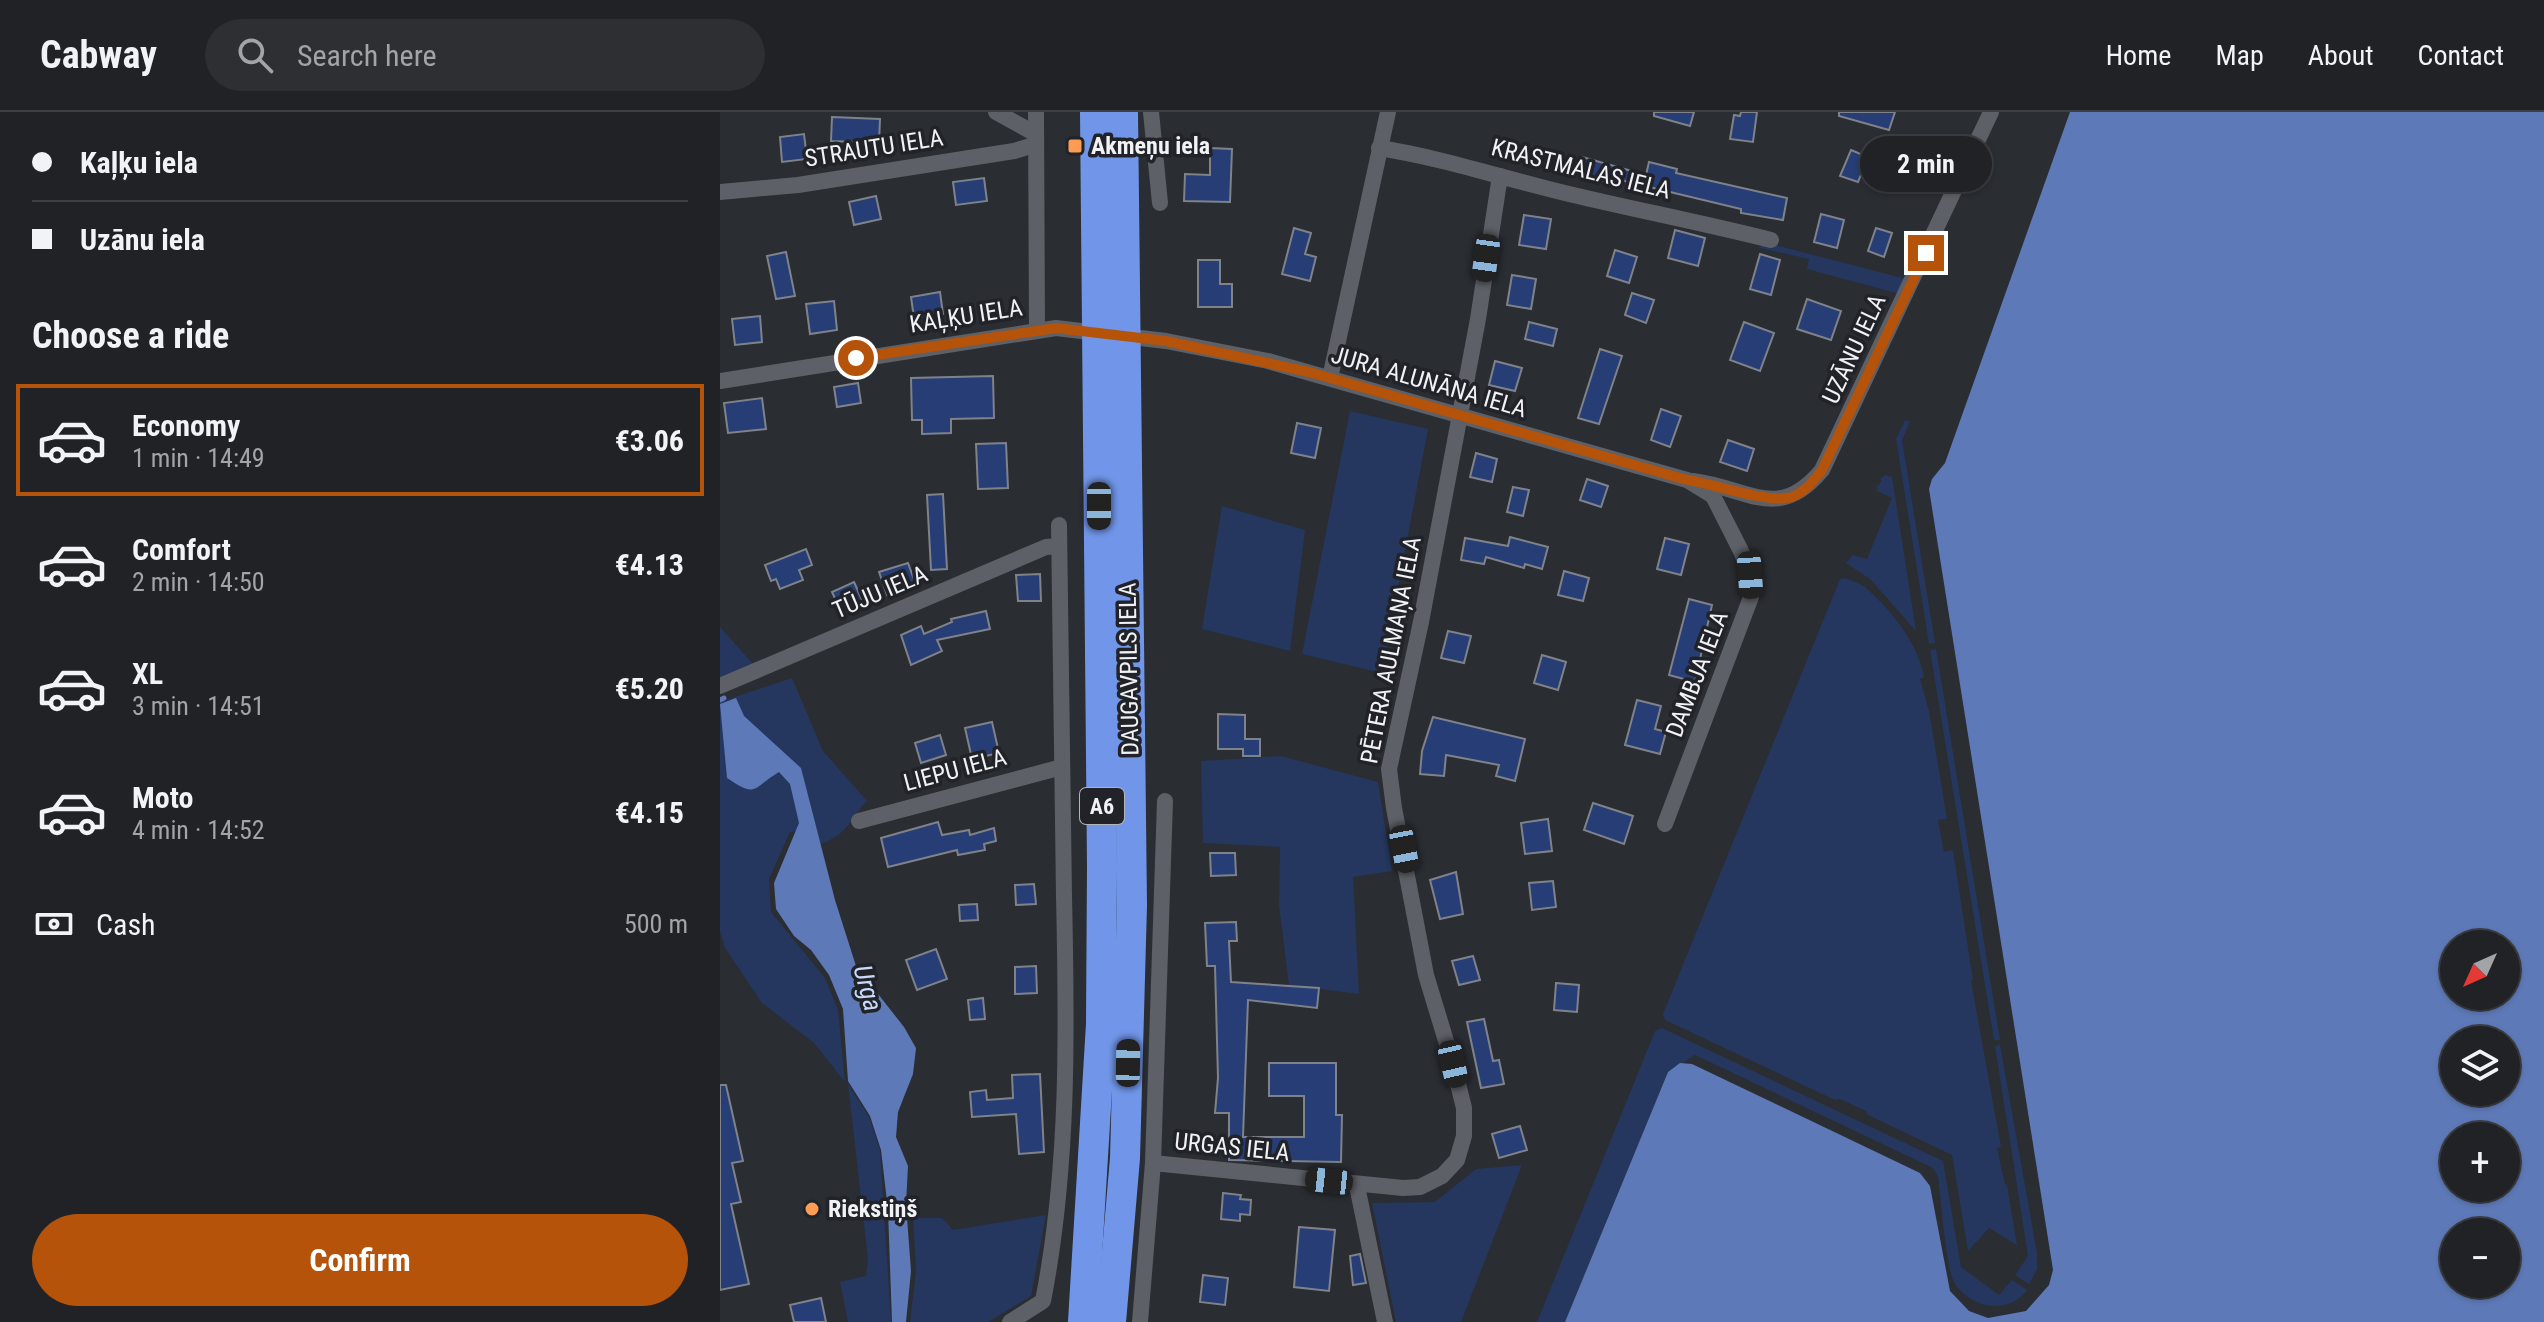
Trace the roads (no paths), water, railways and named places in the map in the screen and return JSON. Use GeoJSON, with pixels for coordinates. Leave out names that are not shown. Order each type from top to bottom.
{"type":"FeatureCollection","features":[{"type":"Feature","properties":{"kind":"highway","name":"DAUGAVPILS IELA"},"geometry":{"type":"LineString","coordinates":[[1095,112],[1111,335],[1132,905],[1125,1158],[1111,1322]]}},
{"type":"Feature","properties":{"kind":"highway","name":"DAUGAVPILS IELA"},"geometry":{"type":"LineString","coordinates":[[1083,1322],[1101,1024],[1111,335],[1123,112]]}},
{"type":"Feature","properties":{"kind":"street"},"geometry":{"type":"LineString","coordinates":[[996,112],[1034,139]]}},
{"type":"Feature","properties":{"kind":"street"},"geometry":{"type":"LineString","coordinates":[[1036,112],[1037,329]]}},
{"type":"Feature","properties":{"kind":"street"},"geometry":{"type":"LineString","coordinates":[[1151,112],[1160,203]]}},
{"type":"Feature","properties":{"kind":"street"},"geometry":{"type":"LineString","coordinates":[[1330,378],[1388,112]]}},
{"type":"Feature","properties":{"kind":"street","name":"UZĀNU IELA"},"geometry":{"type":"LineString","coordinates":[[1687,480],[1715,484],[1767,499],[1781,499],[1793,497],[1816,478],[1870,375],[1991,112]]}},
{"type":"Feature","properties":{"kind":"street","name":"STRAUTU IELA"},"geometry":{"type":"LineString","coordinates":[[720,192],[850,177],[986,156],[1034,139]]}},
{"type":"Feature","properties":{"kind":"street","name":"KRASTMALAS IELA"},"geometry":{"type":"LineString","coordinates":[[1379,148],[1459,164],[1771,240]]}},
{"type":"Feature","properties":{"kind":"street","name":"PĒTERA AULMAŅA IELA"},"geometry":{"type":"LineString","coordinates":[[1403,1188],[1420,1187],[1442,1176],[1457,1160],[1464,1136],[1464,1108],[1426,975],[1389,769],[1421,622],[1500,176]]}},
{"type":"Feature","properties":{"kind":"street","name":"KAĻĶU IELA"},"geometry":{"type":"LineString","coordinates":[[720,381],[1037,329],[1056,328],[1111,335]]}},
{"type":"Feature","properties":{"kind":"street","name":"JURA ALUNĀNA IELA"},"geometry":{"type":"LineString","coordinates":[[1111,335],[1213,350],[1330,378],[1459,417],[1623,460],[1687,480],[1713,496]]}},
{"type":"Feature","properties":{"kind":"street","name":"DAMBJA IELA"},"geometry":{"type":"LineString","coordinates":[[1665,824],[1751,597],[1750,575],[1741,551],[1713,496]]}},
{"type":"Feature","properties":{"kind":"street"},"geometry":{"type":"LineString","coordinates":[[1010,1322],[1043,1301],[1061,1189],[1066,999],[1059,525]]}},
{"type":"Feature","properties":{"kind":"street","name":"TŪJU IELA"},"geometry":{"type":"LineString","coordinates":[[724,684],[1046,547],[1059,546]]}},
{"type":"Feature","properties":{"kind":"street","name":"LIEPU IELA"},"geometry":{"type":"LineString","coordinates":[[859,821],[1062,767]]}},
{"type":"Feature","properties":{"kind":"street"},"geometry":{"type":"LineString","coordinates":[[1140,1322],[1153,1163],[1165,801]]}},
{"type":"Feature","properties":{"kind":"street","name":"URGAS IELA"},"geometry":{"type":"LineString","coordinates":[[1153,1163],[1357,1186],[1403,1188]]}},
{"type":"Feature","properties":{"kind":"street"},"geometry":{"type":"LineString","coordinates":[[1357,1186],[1385,1322]]}},
{"type":"Feature","properties":{"kind":"water"},"geometry":{"type":"Polygon","coordinates":[[[2070,112],[2544,112],[2544,1322],[1565,1322],[1668,1072],[1680,1063],[1692,1064],[1920,1173],[1930,1186],[1950,1291],[1969,1311],[1988,1318],[2026,1311],[2049,1285],[2053,1270],[1929,489],[1932,479],[1945,463],[2070,112]]]}},
{"type":"Feature","properties":{"kind":"water"},"geometry":{"type":"Polygon","coordinates":[[[736,698],[744,716],[801,768],[835,900],[856,966],[904,1027],[916,1048],[913,1074],[898,1112],[896,1137],[908,1166],[906,1204],[911,1271],[906,1322],[892,1322],[888,1210],[881,1150],[870,1116],[848,1081],[843,1009],[829,975],[811,950],[794,936],[776,909],[774,883],[799,823],[790,784],[779,772],[754,789],[744,788],[727,778],[720,704],[736,698]]]}},
{"type":"Feature","properties":{"kind":"waterway","name":"Urga"},"geometry":{"type":"LineString","coordinates":[[720,700],[724,698]]}},
{"type":"Feature","properties":{"kind":"place","name":"Akmeņu iela"},"geometry":{"type":"Point","coordinates":[1075,146]}},
{"type":"Feature","properties":{"kind":"place","name":"Riekstiņš"},"geometry":{"type":"Point","coordinates":[812,1209]}}]}
